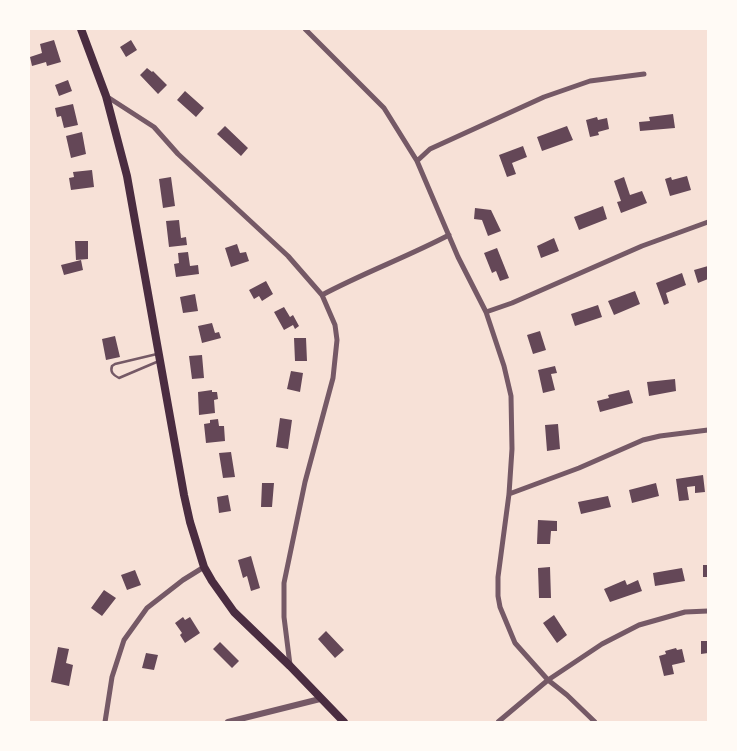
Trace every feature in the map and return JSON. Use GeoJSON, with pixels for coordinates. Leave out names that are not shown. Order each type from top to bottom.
{"type":"FeatureCollection","features":[{"type":"Feature","properties":{"kind":"main road"},"geometry":{"type":"LineString","coordinates":[[81,29],[106,96],[127,176],[186,504],[204,567],[234,612],[344,722]]}},
{"type":"Feature","properties":{"kind":"street"},"geometry":{"type":"LineString","coordinates":[[305,29],[384,108],[417,161],[434,205],[486,312],[504,366],[511,396],[512,449],[509,494],[498,577],[500,607],[514,643],[548,680],[595,722]]}},
{"type":"Feature","properties":{"kind":"street"},"geometry":{"type":"LineString","coordinates":[[417,161],[430,149],[544,97],[590,81],[644,74]]}},
{"type":"Feature","properties":{"kind":"street"},"geometry":{"type":"LineString","coordinates":[[106,96],[154,127],[178,154],[288,256],[322,295],[336,332],[336,355],[332,378],[305,482],[284,583],[284,617],[290,666]]}},
{"type":"Feature","properties":{"kind":"street"},"geometry":{"type":"LineString","coordinates":[[486,312],[512,303],[642,246],[708,222]]}},
{"type":"Feature","properties":{"kind":"street"},"geometry":{"type":"LineString","coordinates":[[322,295],[354,278],[449,235]]}},
{"type":"Feature","properties":{"kind":"street"},"geometry":{"type":"LineString","coordinates":[[509,494],[579,468],[643,440],[708,430]]}},
{"type":"Feature","properties":{"kind":"street"},"geometry":{"type":"LineString","coordinates":[[105,722],[112,677],[124,640],[147,608],[204,567]]}},
{"type":"Feature","properties":{"kind":"street"},"geometry":{"type":"LineString","coordinates":[[498,722],[548,680],[602,644],[639,625],[685,612],[708,611]]}},
{"type":"Feature","properties":{"kind":"street"},"geometry":{"type":"LineString","coordinates":[[228,722],[320,698]]}},
{"type":"Feature","properties":{"kind":"lane"},"geometry":{"type":"LineString","coordinates":[[160,357],[123,377],[115,376],[111,370],[115,364],[160,357]]}},
{"type":"Feature","properties":{"kind":"building"},"geometry":{"type":"Polygon","coordinates":[[[54,40],[61,62],[47,66],[46,62],[32,66],[30,57],[42,53],[40,44],[54,40]]]}},
{"type":"Feature","properties":{"kind":"building"},"geometry":{"type":"Polygon","coordinates":[[[131,40],[137,50],[126,57],[120,47],[131,40]]]}},
{"type":"Feature","properties":{"kind":"building"},"geometry":{"type":"Polygon","coordinates":[[[147,68],[153,71],[167,85],[158,94],[140,75],[147,68]]]}},
{"type":"Feature","properties":{"kind":"building"},"geometry":{"type":"Polygon","coordinates":[[[68,80],[72,91],[59,96],[55,85],[68,80]]]}},
{"type":"Feature","properties":{"kind":"building"},"geometry":{"type":"Polygon","coordinates":[[[185,91],[204,108],[196,117],[177,100],[185,91]]]}},
{"type":"Feature","properties":{"kind":"building"},"geometry":{"type":"Polygon","coordinates":[[[73,104],[78,125],[64,128],[61,116],[57,117],[55,108],[73,104]]]}},
{"type":"Feature","properties":{"kind":"building"},"geometry":{"type":"Polygon","coordinates":[[[673,114],[675,128],[640,131],[639,122],[650,121],[649,117],[673,114]]]}},
{"type":"Feature","properties":{"kind":"building"},"geometry":{"type":"Polygon","coordinates":[[[597,117],[598,120],[607,118],[609,129],[598,132],[599,135],[590,137],[586,120],[597,117]]]}},
{"type":"Feature","properties":{"kind":"building"},"geometry":{"type":"Polygon","coordinates":[[[225,126],[248,148],[241,156],[217,134],[225,126]]]}},
{"type":"Feature","properties":{"kind":"building"},"geometry":{"type":"Polygon","coordinates":[[[567,126],[573,140],[542,151],[537,137],[567,126]]]}},
{"type":"Feature","properties":{"kind":"building"},"geometry":{"type":"Polygon","coordinates":[[[82,132],[86,154],[71,158],[66,136],[82,132]]]}},
{"type":"Feature","properties":{"kind":"building"},"geometry":{"type":"Polygon","coordinates":[[[523,146],[527,157],[512,163],[516,174],[507,177],[499,155],[523,146]]]}},
{"type":"Feature","properties":{"kind":"building"},"geometry":{"type":"Polygon","coordinates":[[[92,170],[94,187],[71,190],[69,178],[74,177],[73,172],[92,170]]]}},
{"type":"Feature","properties":{"kind":"building"},"geometry":{"type":"Polygon","coordinates":[[[687,176],[691,190],[670,196],[665,179],[671,177],[672,180],[687,176]]]}},
{"type":"Feature","properties":{"kind":"building"},"geometry":{"type":"Polygon","coordinates":[[[171,177],[175,206],[163,208],[159,179],[171,177]]]}},
{"type":"Feature","properties":{"kind":"building"},"geometry":{"type":"Polygon","coordinates":[[[624,177],[630,195],[642,191],[647,203],[621,213],[617,202],[621,201],[614,181],[624,177]]]}},
{"type":"Feature","properties":{"kind":"building"},"geometry":{"type":"Polygon","coordinates":[[[603,206],[607,219],[579,230],[574,217],[603,206]]]}},
{"type":"Feature","properties":{"kind":"building"},"geometry":{"type":"Polygon","coordinates":[[[475,208],[491,210],[501,231],[488,236],[482,220],[474,219],[475,208]]]}},
{"type":"Feature","properties":{"kind":"building"},"geometry":{"type":"Polygon","coordinates":[[[179,220],[181,238],[186,237],[187,245],[169,247],[166,221],[179,220]]]}},
{"type":"Feature","properties":{"kind":"building"},"geometry":{"type":"Polygon","coordinates":[[[554,238],[559,251],[541,258],[537,246],[554,238]]]}},
{"type":"Feature","properties":{"kind":"building"},"geometry":{"type":"Polygon","coordinates":[[[75,241],[88,241],[88,259],[76,260],[75,241]]]}},
{"type":"Feature","properties":{"kind":"building"},"geometry":{"type":"Polygon","coordinates":[[[237,244],[240,253],[246,252],[249,261],[231,267],[225,248],[237,244]]]}},
{"type":"Feature","properties":{"kind":"building"},"geometry":{"type":"Polygon","coordinates":[[[497,248],[509,278],[500,281],[496,271],[492,273],[484,253],[497,248]]]}},
{"type":"Feature","properties":{"kind":"building"},"geometry":{"type":"Polygon","coordinates":[[[188,252],[190,266],[198,265],[199,274],[176,277],[174,264],[179,263],[178,253],[188,252]]]}},
{"type":"Feature","properties":{"kind":"building"},"geometry":{"type":"Polygon","coordinates":[[[81,260],[83,270],[64,275],[61,265],[81,260]]]}},
{"type":"Feature","properties":{"kind":"building"},"geometry":{"type":"Polygon","coordinates":[[[708,266],[708,279],[698,283],[694,270],[708,266]]]}},
{"type":"Feature","properties":{"kind":"building"},"geometry":{"type":"Polygon","coordinates":[[[682,273],[686,285],[666,293],[669,303],[664,305],[656,283],[682,273]]]}},
{"type":"Feature","properties":{"kind":"building"},"geometry":{"type":"Polygon","coordinates":[[[266,281],[273,294],[262,301],[259,296],[254,299],[249,290],[266,281]]]}},
{"type":"Feature","properties":{"kind":"building"},"geometry":{"type":"Polygon","coordinates":[[[635,291],[640,304],[614,315],[608,301],[635,291]]]}},
{"type":"Feature","properties":{"kind":"building"},"geometry":{"type":"Polygon","coordinates":[[[195,294],[198,311],[183,313],[180,297],[195,294]]]}},
{"type":"Feature","properties":{"kind":"building"},"geometry":{"type":"Polygon","coordinates":[[[598,305],[602,317],[575,326],[571,314],[598,305]]]}},
{"type":"Feature","properties":{"kind":"building"},"geometry":{"type":"Polygon","coordinates":[[[284,307],[290,317],[293,315],[299,326],[295,329],[293,325],[284,330],[274,312],[284,307]]]}},
{"type":"Feature","properties":{"kind":"building"},"geometry":{"type":"Polygon","coordinates":[[[212,323],[215,333],[219,332],[221,338],[202,343],[198,326],[212,323]]]}},
{"type":"Feature","properties":{"kind":"building"},"geometry":{"type":"Polygon","coordinates":[[[540,331],[546,350],[533,354],[527,335],[540,331]]]}},
{"type":"Feature","properties":{"kind":"building"},"geometry":{"type":"Polygon","coordinates":[[[115,336],[120,357],[106,360],[102,339],[115,336]]]}},
{"type":"Feature","properties":{"kind":"building"},"geometry":{"type":"Polygon","coordinates":[[[294,338],[306,338],[307,361],[295,361],[294,338]]]}},
{"type":"Feature","properties":{"kind":"building"},"geometry":{"type":"Polygon","coordinates":[[[202,355],[204,378],[192,379],[189,356],[202,355]]]}},
{"type":"Feature","properties":{"kind":"building"},"geometry":{"type":"Polygon","coordinates":[[[555,366],[557,373],[551,374],[555,390],[543,393],[538,370],[555,366]]]}},
{"type":"Feature","properties":{"kind":"building"},"geometry":{"type":"Polygon","coordinates":[[[291,371],[303,373],[300,392],[287,389],[291,371]]]}},
{"type":"Feature","properties":{"kind":"building"},"geometry":{"type":"Polygon","coordinates":[[[675,379],[676,391],[649,396],[647,382],[675,379]]]}},
{"type":"Feature","properties":{"kind":"building"},"geometry":{"type":"Polygon","coordinates":[[[212,390],[212,392],[217,392],[218,399],[214,400],[215,413],[199,415],[198,392],[212,390]]]}},
{"type":"Feature","properties":{"kind":"building"},"geometry":{"type":"Polygon","coordinates":[[[629,390],[633,403],[600,412],[597,401],[609,398],[608,395],[629,390]]]}},
{"type":"Feature","properties":{"kind":"building"},"geometry":{"type":"Polygon","coordinates":[[[280,418],[292,420],[288,449],[276,447],[280,418]]]}},
{"type":"Feature","properties":{"kind":"building"},"geometry":{"type":"Polygon","coordinates":[[[218,419],[219,426],[224,426],[225,441],[206,443],[204,424],[210,423],[210,420],[218,419]]]}},
{"type":"Feature","properties":{"kind":"building"},"geometry":{"type":"Polygon","coordinates":[[[558,424],[560,449],[547,451],[545,425],[558,424]]]}},
{"type":"Feature","properties":{"kind":"building"},"geometry":{"type":"Polygon","coordinates":[[[231,452],[235,477],[223,478],[219,453],[231,452]]]}},
{"type":"Feature","properties":{"kind":"building"},"geometry":{"type":"Polygon","coordinates":[[[703,475],[705,492],[695,493],[695,486],[687,487],[689,500],[679,501],[676,479],[703,475]]]}},
{"type":"Feature","properties":{"kind":"building"},"geometry":{"type":"Polygon","coordinates":[[[262,483],[274,483],[272,507],[261,507],[262,483]]]}},
{"type":"Feature","properties":{"kind":"building"},"geometry":{"type":"Polygon","coordinates":[[[656,483],[659,496],[632,503],[629,490],[656,483]]]}},
{"type":"Feature","properties":{"kind":"building"},"geometry":{"type":"Polygon","coordinates":[[[228,495],[231,511],[219,513],[217,497],[228,495]]]}},
{"type":"Feature","properties":{"kind":"building"},"geometry":{"type":"Polygon","coordinates":[[[608,496],[611,507],[581,514],[578,502],[608,496]]]}},
{"type":"Feature","properties":{"kind":"building"},"geometry":{"type":"Polygon","coordinates":[[[538,520],[557,521],[557,531],[551,531],[550,544],[537,544],[538,520]]]}},
{"type":"Feature","properties":{"kind":"building"},"geometry":{"type":"Polygon","coordinates":[[[251,556],[260,588],[251,591],[247,576],[243,578],[238,560],[251,556]]]}},
{"type":"Feature","properties":{"kind":"building"},"geometry":{"type":"Polygon","coordinates":[[[703,565],[708,565],[708,577],[703,577],[703,565]]]}},
{"type":"Feature","properties":{"kind":"building"},"geometry":{"type":"Polygon","coordinates":[[[550,567],[551,598],[539,598],[538,568],[550,567]]]}},
{"type":"Feature","properties":{"kind":"building"},"geometry":{"type":"Polygon","coordinates":[[[682,568],[685,581],[655,586],[653,573],[682,568]]]}},
{"type":"Feature","properties":{"kind":"building"},"geometry":{"type":"Polygon","coordinates":[[[135,570],[141,585],[127,590],[121,575],[135,570]]]}},
{"type":"Feature","properties":{"kind":"building"},"geometry":{"type":"Polygon","coordinates":[[[625,580],[627,585],[638,580],[642,591],[610,602],[604,589],[625,580]]]}},
{"type":"Feature","properties":{"kind":"building"},"geometry":{"type":"Polygon","coordinates":[[[104,590],[116,598],[102,616],[91,608],[104,590]]]}},
{"type":"Feature","properties":{"kind":"building"},"geometry":{"type":"Polygon","coordinates":[[[554,615],[567,635],[557,643],[543,623],[554,615]]]}},
{"type":"Feature","properties":{"kind":"building"},"geometry":{"type":"Polygon","coordinates":[[[183,617],[185,620],[190,617],[200,633],[185,643],[180,635],[182,633],[175,623],[183,617]]]}},
{"type":"Feature","properties":{"kind":"building"},"geometry":{"type":"Polygon","coordinates":[[[326,631],[344,650],[335,658],[318,639],[326,631]]]}},
{"type":"Feature","properties":{"kind":"building"},"geometry":{"type":"Polygon","coordinates":[[[701,641],[708,641],[708,653],[701,654],[701,641]]]}},
{"type":"Feature","properties":{"kind":"building"},"geometry":{"type":"Polygon","coordinates":[[[220,642],[239,661],[232,668],[213,649],[220,642]]]}},
{"type":"Feature","properties":{"kind":"building"},"geometry":{"type":"Polygon","coordinates":[[[58,647],[69,649],[66,663],[73,665],[69,686],[51,682],[58,647]]]}},
{"type":"Feature","properties":{"kind":"building"},"geometry":{"type":"Polygon","coordinates":[[[676,648],[677,650],[682,649],[685,662],[672,665],[674,674],[664,676],[659,656],[666,654],[665,651],[676,648]]]}},
{"type":"Feature","properties":{"kind":"building"},"geometry":{"type":"Polygon","coordinates":[[[146,653],[158,655],[154,670],[142,668],[146,653]]]}}]}
